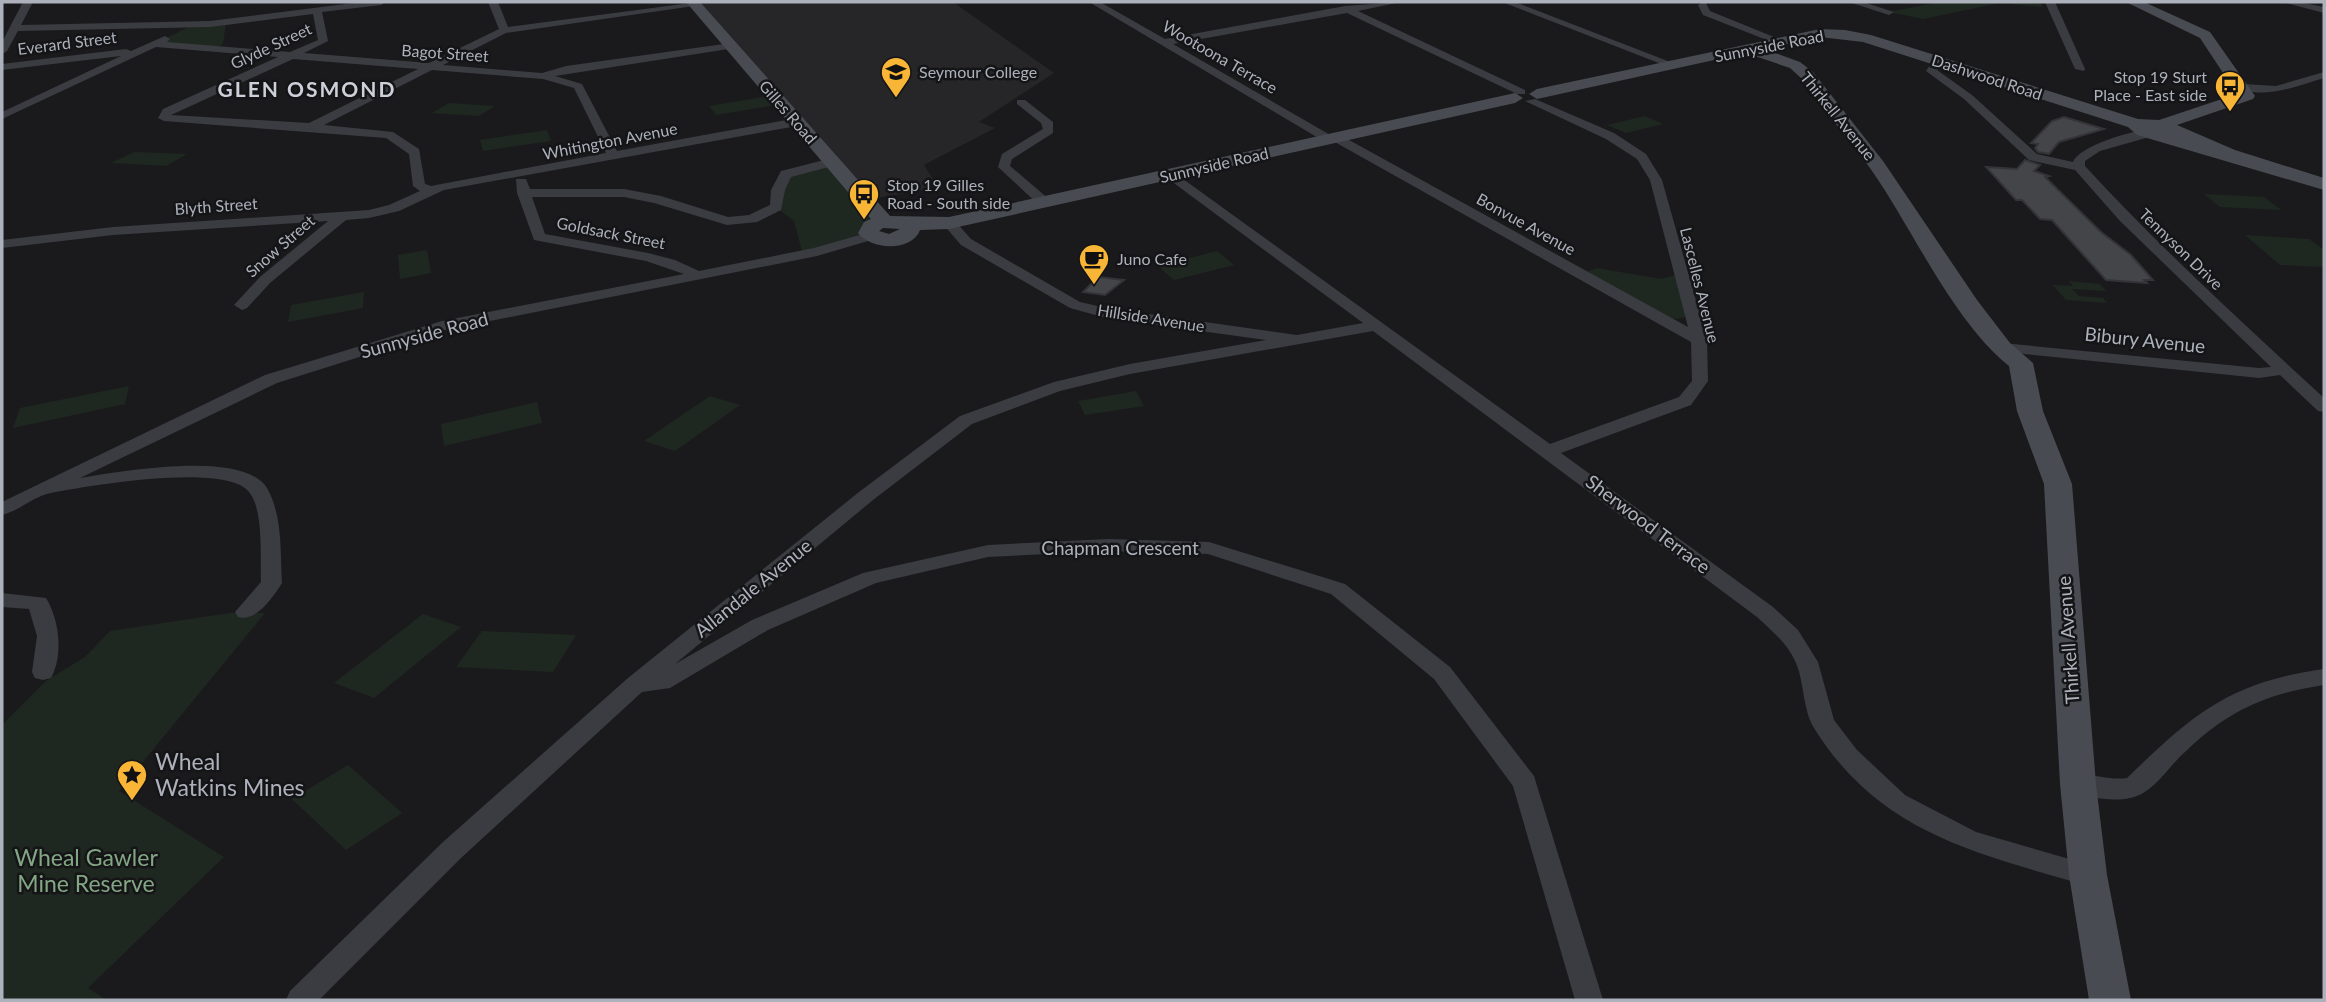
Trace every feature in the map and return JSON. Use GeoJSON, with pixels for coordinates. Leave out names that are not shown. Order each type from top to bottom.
{"type":"FeatureCollection","features":[{"type":"Feature","properties":{"kind":"street"},"geometry":{"type":"LineString","coordinates":[[2,51],[28,2]]}},
{"type":"Feature","properties":{"kind":"street"},"geometry":{"type":"LineString","coordinates":[[2,26],[193,25],[381,2]]}},
{"type":"Feature","properties":{"kind":"street"},"geometry":{"type":"LineString","coordinates":[[493,2],[504,30]]}},
{"type":"Feature","properties":{"kind":"street"},"geometry":{"type":"LineString","coordinates":[[311,127],[504,30],[693,2]]}},
{"type":"Feature","properties":{"kind":"street","name":"Gilles Road"},"geometry":{"type":"LineString","coordinates":[[693,2],[832,162],[876,223]]}},
{"type":"Feature","properties":{"kind":"street","name":"Wootoona Terrace"},"geometry":{"type":"LineString","coordinates":[[1094,2],[1333,138]]}},
{"type":"Feature","properties":{"kind":"street","name":"Lascelles Avenue"},"geometry":{"type":"LineString","coordinates":[[1328,2],[1610,136],[1642,157],[1656,180],[1699,340],[1700,381],[1685,401],[1549,451]]}},
{"type":"Feature","properties":{"kind":"street"},"geometry":{"type":"LineString","coordinates":[[1164,42],[1396,2]]}},
{"type":"Feature","properties":{"kind":"street"},"geometry":{"type":"LineString","coordinates":[[1507,2],[1673,65]]}},
{"type":"Feature","properties":{"kind":"street"},"geometry":{"type":"LineString","coordinates":[[1854,2],[1889,12]]}},
{"type":"Feature","properties":{"kind":"street"},"geometry":{"type":"LineString","coordinates":[[2050,2],[2080,69]]}},
{"type":"Feature","properties":{"kind":"street"},"geometry":{"type":"LineString","coordinates":[[1946,64],[1934,67],[1931,71],[1968,97],[2033,157],[2079,167],[2079,160],[2096,148],[2242,100],[2247,96],[2244,87],[2205,35],[2133,2]]}},
{"type":"Feature","properties":{"kind":"street"},"geometry":{"type":"LineString","coordinates":[[2287,2],[2324,10]]}},
{"type":"Feature","properties":{"kind":"street"},"geometry":{"type":"LineString","coordinates":[[1703,5],[1706,13],[1716,19],[1781,42]]}},
{"type":"Feature","properties":{"kind":"street","name":"Glyde Street"},"geometry":{"type":"LineString","coordinates":[[311,127],[164,118],[167,110],[323,41],[317,10]]}},
{"type":"Feature","properties":{"kind":"street"},"geometry":{"type":"LineString","coordinates":[[2,116],[193,25]]}},
{"type":"Feature","properties":{"kind":"street","name":"Sunnyside Road"},"geometry":{"type":"LineString","coordinates":[[2,509],[271,379],[442,326],[845,245],[876,223],[897,220],[911,225],[949,223],[1526,96],[1781,42],[1838,33]]}},
{"type":"Feature","properties":{"kind":"street","name":"Dashwood Road"},"geometry":{"type":"LineString","coordinates":[[1838,33],[1856,35],[2324,184]]}},
{"type":"Feature","properties":{"kind":"street","name":"Bagot Street"},"geometry":{"type":"LineString","coordinates":[[154,44],[543,76],[566,69],[731,46]]}},
{"type":"Feature","properties":{"kind":"street","name":"Thirkell Avenue"},"geometry":{"type":"LineString","coordinates":[[1748,49],[1794,65],[1807,75],[1837,117],[1877,165],[1968,304],[2002,348],[2006,372],[2030,411],[2058,484],[2078,784],[2088,875],[2110,1000]]}},
{"type":"Feature","properties":{"kind":"street","name":"Everard Street"},"geometry":{"type":"LineString","coordinates":[[2,67],[137,52]]}},
{"type":"Feature","properties":{"kind":"street"},"geometry":{"type":"LineString","coordinates":[[543,76],[578,86],[614,155]]}},
{"type":"Feature","properties":{"kind":"street"},"geometry":{"type":"LineString","coordinates":[[2244,87],[2277,89],[2320,78]]}},
{"type":"Feature","properties":{"kind":"street"},"geometry":{"type":"LineString","coordinates":[[1021,102],[1047,122],[1049,130],[1006,157],[1004,167],[1045,203]]}},
{"type":"Feature","properties":{"kind":"street","name":"Whitington Avenue"},"geometry":{"type":"LineString","coordinates":[[428,190],[797,122]]}},
{"type":"Feature","properties":{"kind":"street"},"geometry":{"type":"LineString","coordinates":[[311,127],[389,135],[415,152],[419,186],[428,190]]}},
{"type":"Feature","properties":{"kind":"street","name":"Bonvue Avenue"},"geometry":{"type":"LineString","coordinates":[[1333,138],[1699,340]]}},
{"type":"Feature","properties":{"kind":"street"},"geometry":{"type":"LineString","coordinates":[[524,193],[624,193],[656,199],[727,221],[752,219],[776,207],[778,190],[786,174],[832,162]]}},
{"type":"Feature","properties":{"kind":"street","name":"Tennyson Drive"},"geometry":{"type":"LineString","coordinates":[[2079,167],[2125,218],[2304,391],[2324,407]]}},
{"type":"Feature","properties":{"kind":"street","name":"Goldsack Street"},"geometry":{"type":"LineString","coordinates":[[519,174],[539,237],[654,259],[689,268],[697,276]]}},
{"type":"Feature","properties":{"kind":"street","name":"Sherwood Terrace"},"geometry":{"type":"LineString","coordinates":[[1172,175],[1765,612],[1790,635],[1808,662],[1823,722],[1848,757],[1896,802],[1969,840],[2088,875]]}},
{"type":"Feature","properties":{"kind":"street","name":"Blyth Street"},"geometry":{"type":"LineString","coordinates":[[2,244],[114,231],[369,214],[394,208],[428,190]]}},
{"type":"Feature","properties":{"kind":"street","name":"Snow Street"},"geometry":{"type":"LineString","coordinates":[[242,304],[265,280],[342,216]]}},
{"type":"Feature","properties":{"kind":"street"},"geometry":{"type":"LineString","coordinates":[[845,245],[876,223]]}},
{"type":"Feature","properties":{"kind":"street","name":"Hillside Avenue"},"geometry":{"type":"LineString","coordinates":[[949,223],[966,242],[1075,305],[1105,313],[1297,340],[1377,325]]}},
{"type":"Feature","properties":{"kind":"street"},"geometry":{"type":"LineString","coordinates":[[1216,329],[1223,353]]}},
{"type":"Feature","properties":{"kind":"street","name":"Allandale Avenue"},"geometry":{"type":"LineString","coordinates":[[300,1000],[452,850],[636,684],[866,496],[966,420],[1054,387],[1130,369],[1297,340]]}},
{"type":"Feature","properties":{"kind":"street","name":"Bibury Avenue"},"geometry":{"type":"LineString","coordinates":[[2002,348],[2259,373],[2283,370]]}},
{"type":"Feature","properties":{"kind":"street"},"geometry":{"type":"LineString","coordinates":[[2216,369],[2304,391]]}},
{"type":"Feature","properties":{"kind":"street"},"geometry":{"type":"LineString","coordinates":[[32,493],[130,475],[179,471],[233,474],[256,486],[265,509],[272,583],[246,612]]}},
{"type":"Feature","properties":{"kind":"street","name":"Chapman Crescent"},"geometry":{"type":"LineString","coordinates":[[636,684],[662,682],[760,625],[870,578],[988,551],[1108,545],[1209,548],[1338,589],[1442,673],[1525,783],[1589,1000]]}},
{"type":"Feature","properties":{"kind":"street"},"geometry":{"type":"LineString","coordinates":[[2,600],[38,603],[48,636],[43,672]]}},
{"type":"Feature","properties":{"kind":"street"},"geometry":{"type":"LineString","coordinates":[[2078,784],[2112,789],[2135,786],[2196,725],[2228,703],[2261,690],[2324,677]]}},
{"type":"Feature","properties":{"kind":"shaded area","name":"Seymour College"},"geometry":{"type":"Polygon","coordinates":[[[693,2],[953,2],[1054,73],[979,122],[995,128],[924,165],[938,187],[866,200],[693,2]]]}},
{"type":"Feature","properties":{"kind":"green space"},"geometry":{"type":"Polygon","coordinates":[[[1939,2],[2041,2],[2042,7],[2000,3],[1923,19],[1889,12],[1939,2]]]}},
{"type":"Feature","properties":{"kind":"green space"},"geometry":{"type":"Polygon","coordinates":[[[226,22],[223,44],[211,50],[154,44],[193,25],[226,22]]]}},
{"type":"Feature","properties":{"kind":"green space"},"geometry":{"type":"Polygon","coordinates":[[[774,95],[782,104],[716,115],[709,106],[774,95]]]}},
{"type":"Feature","properties":{"kind":"green space"},"geometry":{"type":"Polygon","coordinates":[[[449,103],[495,106],[479,116],[432,113],[449,103]]]}},
{"type":"Feature","properties":{"kind":"green space"},"geometry":{"type":"Polygon","coordinates":[[[1645,116],[1663,124],[1626,133],[1607,125],[1645,116]]]}},
{"type":"Feature","properties":{"kind":"green space"},"geometry":{"type":"Polygon","coordinates":[[[547,130],[551,141],[483,151],[480,140],[547,130]]]}},
{"type":"Feature","properties":{"kind":"green space"},"geometry":{"type":"Polygon","coordinates":[[[134,152],[187,154],[166,166],[111,163],[134,152]]]}},
{"type":"Feature","properties":{"kind":"green space"},"geometry":{"type":"Polygon","coordinates":[[[832,162],[884,221],[868,233],[803,255],[794,221],[776,207],[786,174],[832,162]]]}},
{"type":"Feature","properties":{"kind":"green space"},"geometry":{"type":"Polygon","coordinates":[[[2204,194],[2264,197],[2281,210],[2220,207],[2204,194]]]}},
{"type":"Feature","properties":{"kind":"green space"},"geometry":{"type":"Polygon","coordinates":[[[2245,235],[2309,239],[2324,250],[2324,267],[2280,265],[2245,235]]]}},
{"type":"Feature","properties":{"kind":"green space"},"geometry":{"type":"Polygon","coordinates":[[[427,250],[431,273],[400,279],[398,255],[427,250]]]}},
{"type":"Feature","properties":{"kind":"green space"},"geometry":{"type":"Polygon","coordinates":[[[1217,251],[1234,265],[1174,280],[1158,266],[1217,251]]]}},
{"type":"Feature","properties":{"kind":"green space"},"geometry":{"type":"Polygon","coordinates":[[[1597,268],[1661,279],[1676,275],[1686,317],[1667,317],[1586,272],[1597,268]]]}},
{"type":"Feature","properties":{"kind":"green space"},"geometry":{"type":"Polygon","coordinates":[[[2069,281],[2100,284],[2106,291],[2072,289],[2079,296],[2103,298],[2107,303],[2066,300],[2053,285],[2073,286],[2069,281]]]}},
{"type":"Feature","properties":{"kind":"green space"},"geometry":{"type":"Polygon","coordinates":[[[364,292],[363,308],[288,322],[291,305],[364,292]]]}},
{"type":"Feature","properties":{"kind":"green space"},"geometry":{"type":"Polygon","coordinates":[[[129,386],[125,404],[13,428],[20,408],[129,386]]]}},
{"type":"Feature","properties":{"kind":"green space"},"geometry":{"type":"Polygon","coordinates":[[[1136,391],[1144,406],[1085,415],[1078,401],[1136,391]]]}},
{"type":"Feature","properties":{"kind":"green space"},"geometry":{"type":"Polygon","coordinates":[[[710,396],[740,405],[675,451],[644,441],[710,396]]]}},
{"type":"Feature","properties":{"kind":"green space"},"geometry":{"type":"Polygon","coordinates":[[[537,402],[542,423],[444,446],[441,424],[537,402]]]}},
{"type":"Feature","properties":{"kind":"green space","name":"Wheal Gawler Mine Reserve"},"geometry":{"type":"Polygon","coordinates":[[[230,613],[265,613],[119,791],[224,857],[88,988],[107,1000],[2,1000],[2,725],[46,681],[85,657],[110,631],[230,613]]]}},
{"type":"Feature","properties":{"kind":"green space"},"geometry":{"type":"Polygon","coordinates":[[[423,614],[461,627],[374,698],[334,683],[423,614]]]}},
{"type":"Feature","properties":{"kind":"green space"},"geometry":{"type":"Polygon","coordinates":[[[482,631],[576,635],[553,672],[456,667],[482,631]]]}},
{"type":"Feature","properties":{"kind":"green space"},"geometry":{"type":"Polygon","coordinates":[[[348,765],[402,813],[346,850],[292,799],[348,765]]]}},
{"type":"Feature","properties":{"kind":"building"},"geometry":{"type":"Polygon","coordinates":[[[2064,117],[2104,129],[2059,142],[2049,154],[2038,152],[2035,148],[2038,144],[2031,143],[2052,121],[2064,117]]]}},
{"type":"Feature","properties":{"kind":"building"},"geometry":{"type":"Polygon","coordinates":[[[2025,160],[2040,165],[2034,171],[2049,176],[2045,177],[2101,232],[2131,255],[2153,280],[2144,280],[2147,283],[2106,280],[2052,220],[2040,219],[2022,200],[2016,200],[1986,167],[2017,169],[2025,160]]]}},
{"type":"Feature","properties":{"kind":"building","name":"Juno Cafe"},"geometry":{"type":"Polygon","coordinates":[[[1098,277],[1124,280],[1105,295],[1083,292],[1098,277]]]}},
{"type":"Feature","properties":{"kind":"place","name":"Seymour College"},"geometry":{"type":"Point","coordinates":[896,99]}},
{"type":"Feature","properties":{"kind":"place","name":"Stop 19 Sturt Place - East side"},"geometry":{"type":"Point","coordinates":[2230,113]}},
{"type":"Feature","properties":{"kind":"place","name":"Stop 19 Gilles Road - South side"},"geometry":{"type":"Point","coordinates":[864,221]}},
{"type":"Feature","properties":{"kind":"place","name":"Juno Cafe"},"geometry":{"type":"Point","coordinates":[1094,286]}},
{"type":"Feature","properties":{"kind":"place","name":"Wheal Watkins Mines"},"geometry":{"type":"Point","coordinates":[132,802]}},
{"type":"Feature","properties":{"kind":"district","name":"GLEN OSMOND"},"geometry":{"type":"Point","coordinates":[307,90]}}]}
